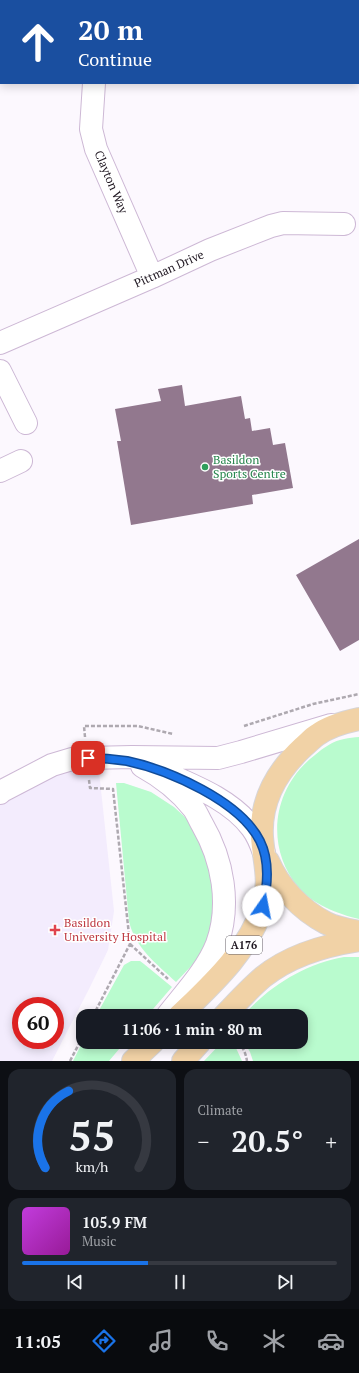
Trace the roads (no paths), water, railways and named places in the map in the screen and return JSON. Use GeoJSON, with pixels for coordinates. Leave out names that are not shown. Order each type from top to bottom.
{"type":"FeatureCollection","features":[{"type":"Feature","properties":{"kind":"main road","name":"A176"},"geometry":{"type":"LineString","coordinates":[[186,1009],[231,963],[248,939],[263,906],[267,890],[267,872],[262,837],[263,820],[267,798],[278,774],[317,734],[338,724],[359,719]]}},
{"type":"Feature","properties":{"kind":"main road","name":"A176"},"geometry":{"type":"LineString","coordinates":[[265,854],[273,872],[287,892],[306,910],[326,923],[359,932]]}},
{"type":"Feature","properties":{"kind":"main road"},"geometry":{"type":"LineString","coordinates":[[231,1009],[264,976],[281,965],[317,950],[343,942],[359,940]]}},
{"type":"Feature","properties":{"kind":"main road"},"geometry":{"type":"LineString","coordinates":[[133,1061],[146,1049]]}},
{"type":"Feature","properties":{"kind":"main road"},"geometry":{"type":"LineString","coordinates":[[183,1061],[194,1049]]}},
{"type":"Feature","properties":{"kind":"street","name":"Clayton Way"},"geometry":{"type":"LineString","coordinates":[[94,84],[91,129],[96,149],[152,277]]}},
{"type":"Feature","properties":{"kind":"street","name":"Pittman Drive"},"geometry":{"type":"LineString","coordinates":[[0,342],[152,277],[210,250],[271,226],[283,223],[344,224]]}},
{"type":"Feature","properties":{"kind":"street"},"geometry":{"type":"LineString","coordinates":[[0,371],[26,423]]}},
{"type":"Feature","properties":{"kind":"street"},"geometry":{"type":"LineString","coordinates":[[0,470],[21,461]]}},
{"type":"Feature","properties":{"kind":"street"},"geometry":{"type":"LineString","coordinates":[[1,792],[52,765],[72,759],[218,758],[338,724]]}},
{"type":"Feature","properties":{"kind":"street"},"geometry":{"type":"LineString","coordinates":[[105,758],[128,762],[161,772],[186,782],[225,803],[241,816],[252,828],[260,841],[265,854]]}},
{"type":"Feature","properties":{"kind":"street"},"geometry":{"type":"LineString","coordinates":[[142,766],[159,776],[178,791],[194,810],[207,832],[216,854],[222,878],[224,904],[222,927],[216,945],[207,964],[172,1009]]}},
{"type":"Feature","properties":{"kind":"street"},"geometry":{"type":"LineString","coordinates":[[133,1061],[142,1049]]}},
{"type":"Feature","properties":{"kind":"place","name":"Basildon Sports Centre"},"geometry":{"type":"Point","coordinates":[205,467]}},
{"type":"Feature","properties":{"kind":"place","name":"Basildon University Hospital"},"geometry":{"type":"Point","coordinates":[55,930]}}]}
